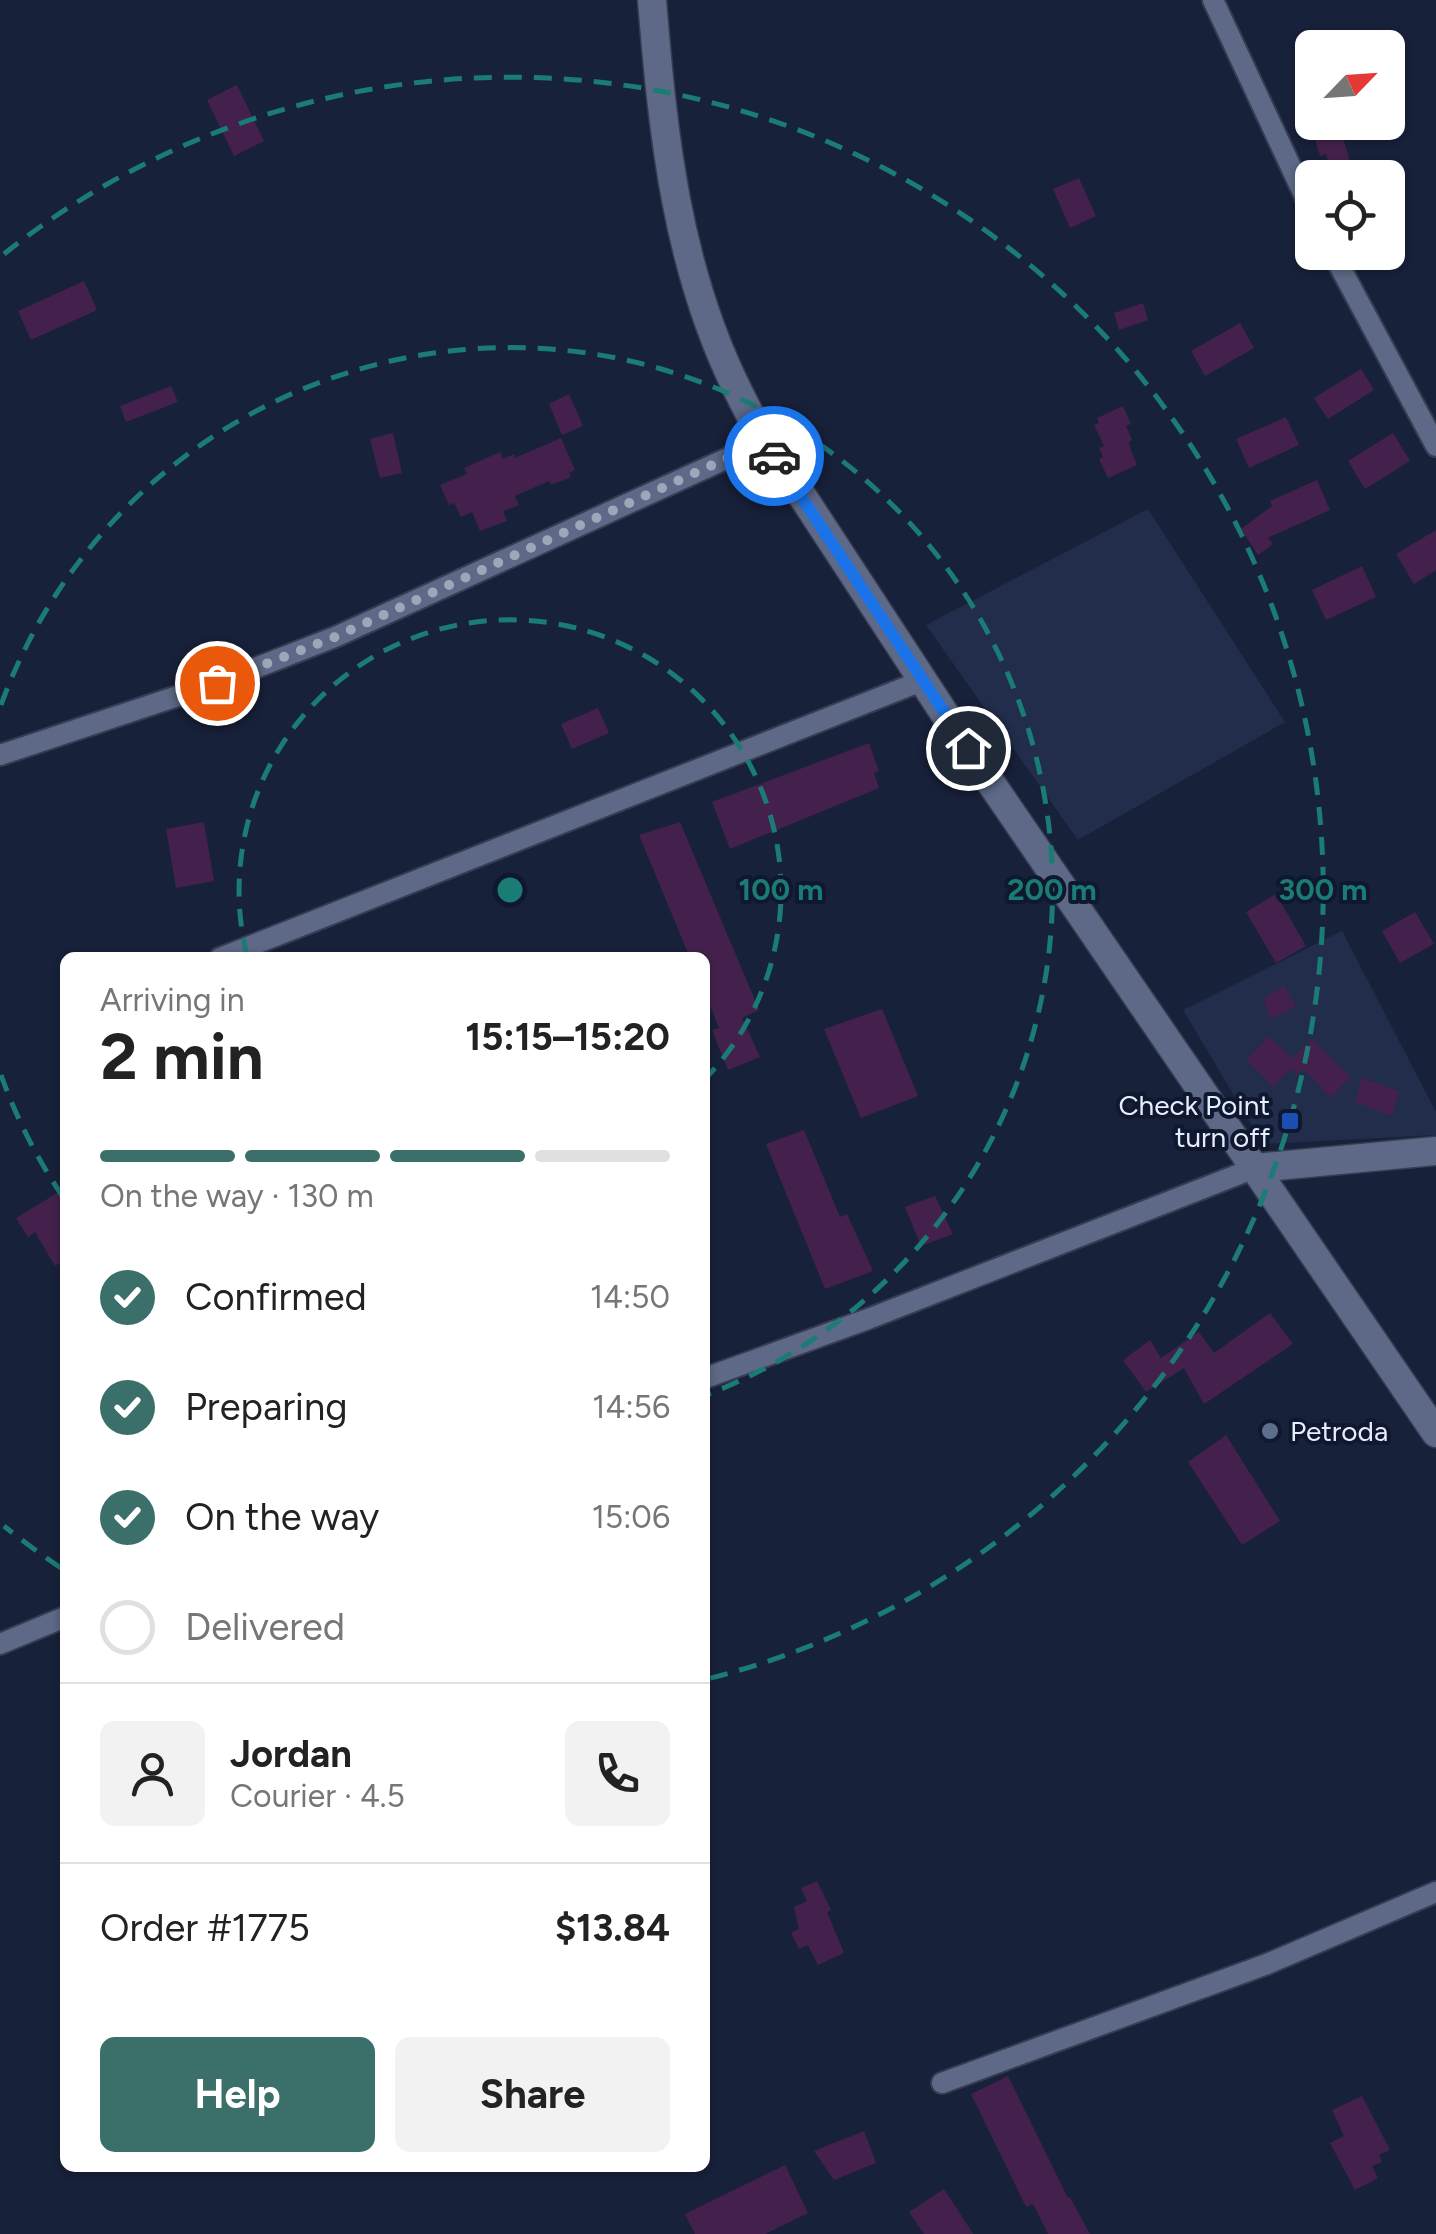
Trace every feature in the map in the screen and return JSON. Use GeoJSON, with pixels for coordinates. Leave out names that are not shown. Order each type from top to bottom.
{"type":"FeatureCollection","features":[{"type":"Feature","properties":{"kind":"main road"},"geometry":{"type":"LineString","coordinates":[[652,0],[661,114],[690,266],[720,356],[763,442],[1436,1434]]}},
{"type":"Feature","properties":{"kind":"main road"},"geometry":{"type":"LineString","coordinates":[[1255,1168],[1436,1151]]}},
{"type":"Feature","properties":{"kind":"street"},"geometry":{"type":"LineString","coordinates":[[1213,0],[1295,176]]}},
{"type":"Feature","properties":{"kind":"street"},"geometry":{"type":"LineString","coordinates":[[1342,270],[1436,446]]}},
{"type":"Feature","properties":{"kind":"street"},"geometry":{"type":"LineString","coordinates":[[0,755],[217,683],[335,637],[763,442]]}},
{"type":"Feature","properties":{"kind":"street"},"geometry":{"type":"LineString","coordinates":[[235,952],[924,680]]}},
{"type":"Feature","properties":{"kind":"street"},"geometry":{"type":"LineString","coordinates":[[710,1376],[1255,1168]]}},
{"type":"Feature","properties":{"kind":"street"},"geometry":{"type":"LineString","coordinates":[[0,1644],[60,1619]]}},
{"type":"Feature","properties":{"kind":"street"},"geometry":{"type":"LineString","coordinates":[[942,2083],[1268,1964],[1436,1892]]}},
{"type":"Feature","properties":{"kind":"shaded area"},"geometry":{"type":"Polygon","coordinates":[[[1148,509],[1285,722],[1078,840],[926,625],[1148,509]]]}},
{"type":"Feature","properties":{"kind":"shaded area"},"geometry":{"type":"Polygon","coordinates":[[[1342,931],[1436,1112],[1436,1135],[1263,1144],[1183,1010],[1342,931]]]}},
{"type":"Feature","properties":{"kind":"building"},"geometry":{"type":"Polygon","coordinates":[[[237,85],[264,141],[234,156],[207,100],[237,85]]]}},
{"type":"Feature","properties":{"kind":"building"},"geometry":{"type":"Polygon","coordinates":[[[1315,140],[1344,140],[1350,160],[1328,160],[1326,154],[1320,156],[1315,140]]]}},
{"type":"Feature","properties":{"kind":"building"},"geometry":{"type":"Polygon","coordinates":[[[1079,178],[1096,216],[1070,228],[1053,189],[1079,178]]]}},
{"type":"Feature","properties":{"kind":"building"},"geometry":{"type":"Polygon","coordinates":[[[84,281],[97,310],[31,340],[18,311],[84,281]]]}},
{"type":"Feature","properties":{"kind":"building"},"geometry":{"type":"Polygon","coordinates":[[[1143,303],[1148,320],[1119,330],[1114,313],[1143,303]]]}},
{"type":"Feature","properties":{"kind":"building"},"geometry":{"type":"Polygon","coordinates":[[[1240,323],[1254,348],[1205,376],[1191,351],[1240,323]]]}},
{"type":"Feature","properties":{"kind":"building"},"geometry":{"type":"Polygon","coordinates":[[[1361,369],[1374,390],[1328,419],[1314,398],[1361,369]]]}},
{"type":"Feature","properties":{"kind":"building"},"geometry":{"type":"Polygon","coordinates":[[[171,386],[178,402],[126,422],[120,406],[171,386]]]}},
{"type":"Feature","properties":{"kind":"building"},"geometry":{"type":"Polygon","coordinates":[[[569,394],[583,426],[562,435],[549,404],[569,394]]]}},
{"type":"Feature","properties":{"kind":"building"},"geometry":{"type":"Polygon","coordinates":[[[1123,406],[1131,424],[1126,426],[1137,465],[1108,478],[1099,459],[1103,457],[1099,448],[1104,446],[1094,425],[1099,423],[1097,418],[1123,406]]]}},
{"type":"Feature","properties":{"kind":"building"},"geometry":{"type":"Polygon","coordinates":[[[1286,417],[1299,445],[1249,468],[1236,439],[1286,417]]]}},
{"type":"Feature","properties":{"kind":"building"},"geometry":{"type":"Polygon","coordinates":[[[393,433],[402,473],[380,478],[370,439],[393,433]]]}},
{"type":"Feature","properties":{"kind":"building"},"geometry":{"type":"Polygon","coordinates":[[[1393,433],[1410,461],[1365,489],[1348,461],[1393,433]]]}},
{"type":"Feature","properties":{"kind":"building"},"geometry":{"type":"Polygon","coordinates":[[[561,438],[575,470],[569,473],[571,477],[551,485],[549,481],[515,496],[519,505],[503,511],[507,521],[480,531],[472,512],[461,517],[454,503],[449,505],[440,485],[467,474],[464,468],[500,452],[503,459],[514,454],[515,458],[561,438]]]}},
{"type":"Feature","properties":{"kind":"building"},"geometry":{"type":"Polygon","coordinates":[[[1317,480],[1330,510],[1268,538],[1273,544],[1258,555],[1241,529],[1272,506],[1270,501],[1317,480]]]}},
{"type":"Feature","properties":{"kind":"building"},"geometry":{"type":"Polygon","coordinates":[[[1436,530],[1436,570],[1414,584],[1396,554],[1436,530]]]}},
{"type":"Feature","properties":{"kind":"building"},"geometry":{"type":"Polygon","coordinates":[[[1362,566],[1376,597],[1326,620],[1312,590],[1362,566]]]}},
{"type":"Feature","properties":{"kind":"building"},"geometry":{"type":"Polygon","coordinates":[[[598,708],[609,733],[572,749],[561,724],[598,708]]]}},
{"type":"Feature","properties":{"kind":"building"},"geometry":{"type":"Polygon","coordinates":[[[869,743],[879,771],[874,773],[879,788],[730,849],[712,802],[869,743]]]}},
{"type":"Feature","properties":{"kind":"building"},"geometry":{"type":"Polygon","coordinates":[[[204,822],[214,881],[176,888],[166,829],[204,822]]]}},
{"type":"Feature","properties":{"kind":"building"},"geometry":{"type":"Polygon","coordinates":[[[680,822],[759,1010],[742,1018],[760,1057],[728,1070],[712,1030],[719,1028],[710,1006],[710,952],[688,952],[639,835],[680,822]]]}},
{"type":"Feature","properties":{"kind":"building"},"geometry":{"type":"Polygon","coordinates":[[[1276,894],[1306,946],[1276,963],[1246,912],[1276,894]]]}},
{"type":"Feature","properties":{"kind":"building"},"geometry":{"type":"Polygon","coordinates":[[[1415,912],[1434,944],[1400,963],[1382,931],[1415,912]]]}},
{"type":"Feature","properties":{"kind":"building"},"geometry":{"type":"Polygon","coordinates":[[[1284,986],[1296,1007],[1271,1019],[1263,999],[1284,986]]]}},
{"type":"Feature","properties":{"kind":"building"},"geometry":{"type":"Polygon","coordinates":[[[882,1009],[918,1096],[861,1118],[824,1029],[882,1009]]]}},
{"type":"Feature","properties":{"kind":"building"},"geometry":{"type":"Polygon","coordinates":[[[1269,1036],[1292,1058],[1312,1039],[1350,1077],[1331,1098],[1303,1069],[1297,1075],[1290,1069],[1273,1087],[1246,1060],[1269,1036]]]}},
{"type":"Feature","properties":{"kind":"building"},"geometry":{"type":"Polygon","coordinates":[[[1362,1078],[1399,1091],[1392,1116],[1355,1102],[1362,1078]]]}},
{"type":"Feature","properties":{"kind":"building"},"geometry":{"type":"Polygon","coordinates":[[[804,1130],[840,1217],[847,1214],[873,1271],[825,1289],[766,1144],[804,1130]]]}},
{"type":"Feature","properties":{"kind":"building"},"geometry":{"type":"Polygon","coordinates":[[[59,1192],[60,1263],[55,1266],[35,1232],[28,1237],[16,1218],[59,1192]]]}},
{"type":"Feature","properties":{"kind":"building"},"geometry":{"type":"Polygon","coordinates":[[[935,1196],[953,1234],[921,1246],[905,1207],[935,1196]]]}},
{"type":"Feature","properties":{"kind":"building"},"geometry":{"type":"Polygon","coordinates":[[[1270,1313],[1293,1344],[1204,1404],[1184,1368],[1146,1392],[1123,1360],[1150,1340],[1161,1358],[1199,1332],[1214,1353],[1270,1313]]]}},
{"type":"Feature","properties":{"kind":"building"},"geometry":{"type":"Polygon","coordinates":[[[1226,1435],[1280,1521],[1242,1545],[1188,1462],[1226,1435]]]}},
{"type":"Feature","properties":{"kind":"building"},"geometry":{"type":"Polygon","coordinates":[[[817,1881],[844,1953],[818,1965],[808,1945],[799,1949],[791,1933],[799,1929],[794,1907],[807,1901],[801,1888],[817,1881]]]}},
{"type":"Feature","properties":{"kind":"building"},"geometry":{"type":"Polygon","coordinates":[[[1008,2076],[1090,2234],[1048,2234],[1033,2204],[1026,2207],[971,2094],[1008,2076]]]}},
{"type":"Feature","properties":{"kind":"building"},"geometry":{"type":"Polygon","coordinates":[[[1362,2096],[1390,2150],[1379,2155],[1382,2162],[1372,2166],[1378,2178],[1355,2190],[1330,2143],[1344,2136],[1332,2110],[1362,2096]]]}},
{"type":"Feature","properties":{"kind":"building"},"geometry":{"type":"Polygon","coordinates":[[[864,2131],[876,2163],[834,2180],[814,2151],[864,2131]]]}},
{"type":"Feature","properties":{"kind":"building"},"geometry":{"type":"Polygon","coordinates":[[[785,2165],[808,2213],[765,2234],[695,2234],[685,2214],[785,2165]]]}},
{"type":"Feature","properties":{"kind":"building"},"geometry":{"type":"Polygon","coordinates":[[[944,2189],[973,2234],[924,2234],[909,2212],[944,2189]]]}},
{"type":"Feature","properties":{"kind":"way so far"},"geometry":{"type":"LineString","coordinates":[[217,683],[335,637],[763,442],[774,456]]}},
{"type":"Feature","properties":{"kind":"place","name":"Check Point turn off"},"geometry":{"type":"Point","coordinates":[1290,1121]}},
{"type":"Feature","properties":{"kind":"place","name":"Petroda"},"geometry":{"type":"Point","coordinates":[1270,1431]}},
{"type":"Feature","properties":{"kind":"route"},"geometry":{"type":"LineString","coordinates":[[774,456],[968,748]]}}]}
